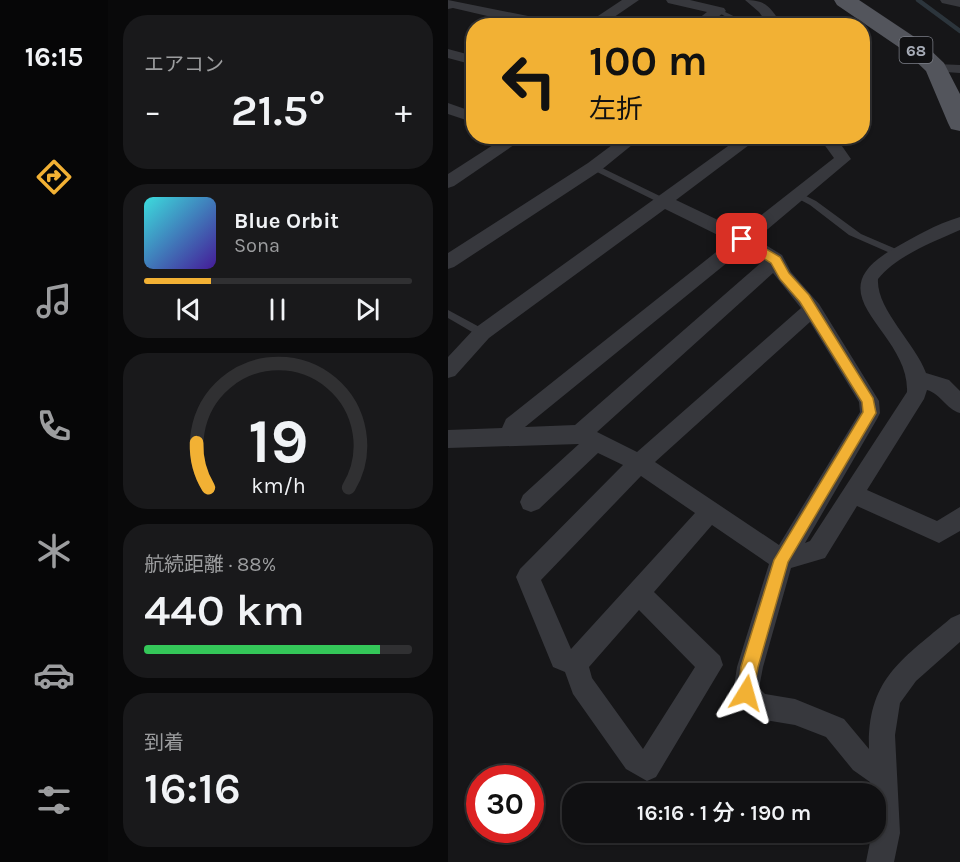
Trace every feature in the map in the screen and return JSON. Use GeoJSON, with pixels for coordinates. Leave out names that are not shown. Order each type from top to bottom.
{"type":"FeatureCollection","features":[{"type":"Feature","properties":{"kind":"main road","name":"68"},"geometry":{"type":"LineString","coordinates":[[845,0],[914,47],[936,68],[960,123]]}},
{"type":"Feature","properties":{"kind":"street"},"geometry":{"type":"LineString","coordinates":[[603,18],[632,0]]}},
{"type":"Feature","properties":{"kind":"street"},"geometry":{"type":"LineString","coordinates":[[673,0],[719,11]]}},
{"type":"Feature","properties":{"kind":"street"},"geometry":{"type":"LineString","coordinates":[[752,0],[764,9],[770,18]]}},
{"type":"Feature","properties":{"kind":"street"},"geometry":{"type":"LineString","coordinates":[[946,0],[960,3]]}},
{"type":"Feature","properties":{"kind":"street"},"geometry":{"type":"LineString","coordinates":[[448,5],[451,3],[518,18]]}},
{"type":"Feature","properties":{"kind":"street"},"geometry":{"type":"LineString","coordinates":[[708,18],[719,11]]}},
{"type":"Feature","properties":{"kind":"street"},"geometry":{"type":"LineString","coordinates":[[448,52],[466,58]]}},
{"type":"Feature","properties":{"kind":"street"},"geometry":{"type":"LineString","coordinates":[[936,68],[960,69]]}},
{"type":"Feature","properties":{"kind":"street"},"geometry":{"type":"LineString","coordinates":[[448,108],[466,115]]}},
{"type":"Feature","properties":{"kind":"street"},"geometry":{"type":"LineString","coordinates":[[448,182],[507,144]]}},
{"type":"Feature","properties":{"kind":"street"},"geometry":{"type":"LineString","coordinates":[[448,262],[594,167],[624,144]]}},
{"type":"Feature","properties":{"kind":"street"},"geometry":{"type":"LineString","coordinates":[[448,369],[482,333],[742,144]]}},
{"type":"Feature","properties":{"kind":"street"},"geometry":{"type":"LineString","coordinates":[[510,438],[513,425],[843,159],[832,144]]}},
{"type":"Feature","properties":{"kind":"street"},"geometry":{"type":"LineString","coordinates":[[665,202],[742,239],[776,260],[784,276],[812,309],[869,401],[870,413],[782,560],[750,667],[746,693],[759,706],[795,712],[835,728],[862,761],[882,774]]}},
{"type":"Feature","properties":{"kind":"street"},"geometry":{"type":"LineString","coordinates":[[448,439],[588,438],[639,463],[782,560],[817,550],[917,393],[917,370],[874,303],[868,288],[868,278],[876,270],[929,236],[960,223]]}},
{"type":"Feature","properties":{"kind":"street"},"geometry":{"type":"LineString","coordinates":[[531,502],[588,438],[776,260]]}},
{"type":"Feature","properties":{"kind":"street"},"geometry":{"type":"LineString","coordinates":[[639,593],[710,665],[647,768],[635,760],[582,685],[575,664],[562,658],[528,578],[639,463],[812,309]]}},
{"type":"Feature","properties":{"kind":"street"},"geometry":{"type":"LineString","coordinates":[[918,379],[942,386],[960,405]]}},
{"type":"Feature","properties":{"kind":"street"},"geometry":{"type":"LineString","coordinates":[[853,494],[939,533],[960,517]]}},
{"type":"Feature","properties":{"kind":"street"},"geometry":{"type":"LineString","coordinates":[[575,664],[710,512]]}},
{"type":"Feature","properties":{"kind":"street"},"geometry":{"type":"LineString","coordinates":[[880,862],[886,833],[882,735],[888,699],[907,672],[960,626]]}},
{"type":"Feature","properties":{"kind":"lane"},"geometry":{"type":"LineString","coordinates":[[719,11],[734,18]]}},
{"type":"Feature","properties":{"kind":"lane"},"geometry":{"type":"LineString","coordinates":[[594,167],[665,202]]}},
{"type":"Feature","properties":{"kind":"lane"},"geometry":{"type":"LineString","coordinates":[[798,195],[813,201],[853,234],[885,245],[900,254]]}},
{"type":"Feature","properties":{"kind":"lane"},"geometry":{"type":"LineString","coordinates":[[448,314],[482,333]]}},
{"type":"Feature","properties":{"kind":"waterway"},"geometry":{"type":"LineString","coordinates":[[918,0],[960,31]]}},
{"type":"Feature","properties":{"kind":"route"},"geometry":{"type":"LineString","coordinates":[[742,239],[776,260],[784,276],[805,298],[869,401],[870,413],[782,560],[750,667],[746,693]]}}]}
